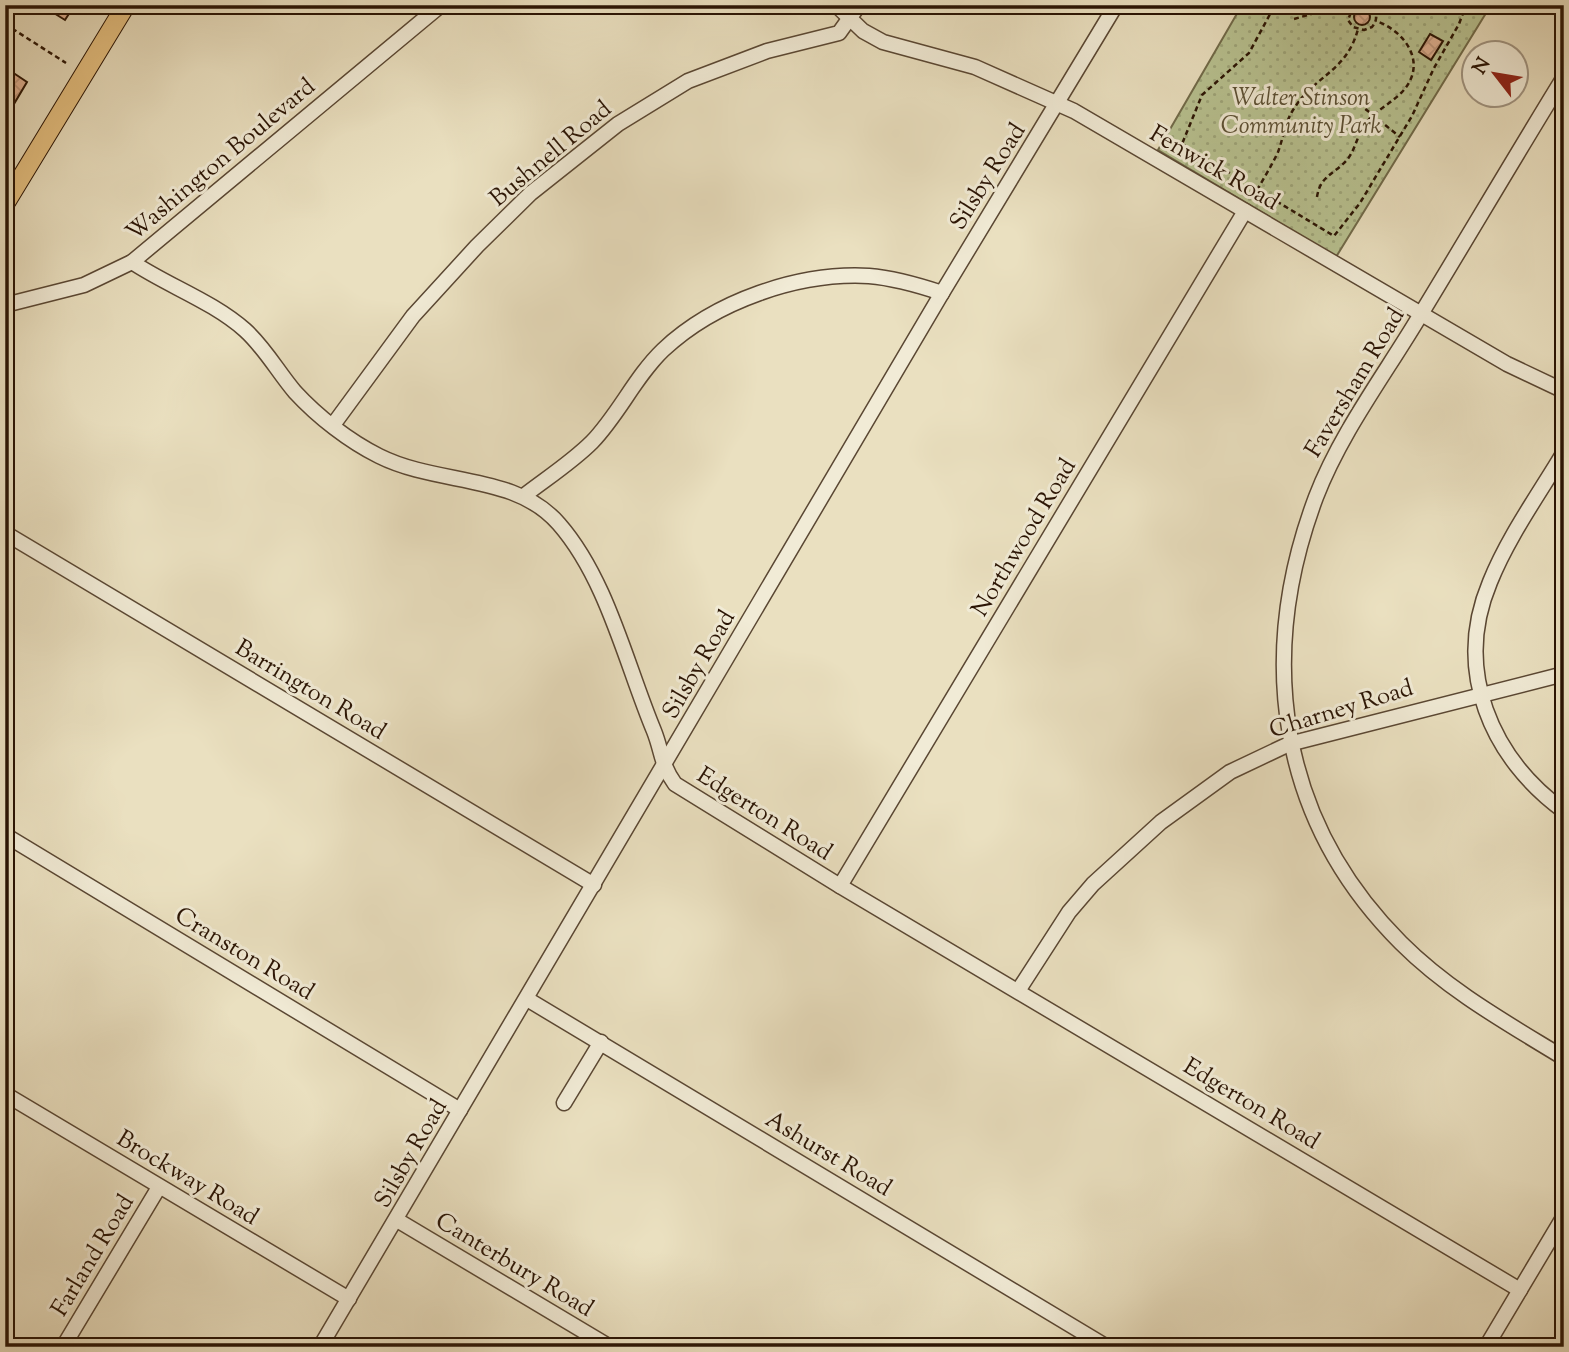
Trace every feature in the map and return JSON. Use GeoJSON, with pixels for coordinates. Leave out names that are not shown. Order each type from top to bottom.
{"type":"FeatureCollection","features":[{"type":"Feature","properties":{"kind":"main road"},"geometry":{"type":"LineString","coordinates":[[8,194],[126,5]]}},
{"type":"Feature","properties":{"kind":"street","name":"Washington Boulevard"},"geometry":{"type":"LineString","coordinates":[[5,305],[84,285],[132,262],[441,5]]}},
{"type":"Feature","properties":{"kind":"street","name":"Fenwick Road"},"geometry":{"type":"LineString","coordinates":[[836,5],[850,20],[884,42],[975,67],[1059,103],[1507,365],[1564,391]]}},
{"type":"Feature","properties":{"kind":"street","name":"Bushnell Road"},"geometry":{"type":"LineString","coordinates":[[333,425],[413,316],[477,246],[531,193],[618,124],[688,81],[767,51],[839,33],[859,5]]}},
{"type":"Feature","properties":{"kind":"street","name":"Silsby Road"},"geometry":{"type":"LineString","coordinates":[[320,1347],[942,293],[1116,5]]}},
{"type":"Feature","properties":{"kind":"street","name":"Faversham Road"},"geometry":{"type":"LineString","coordinates":[[1564,77],[1330,466],[1292,574],[1283,637],[1285,713],[1289,744],[1321,831],[1341,869],[1374,914],[1402,944],[1459,993],[1564,1058]]}},
{"type":"Feature","properties":{"kind":"street","name":"Northwood Road"},"geometry":{"type":"LineString","coordinates":[[840,886],[1245,211]]}},
{"type":"Feature","properties":{"kind":"street","name":"Edgerton Road"},"geometry":{"type":"LineString","coordinates":[[132,262],[159,281],[228,316],[265,351],[296,392],[363,447],[404,467],[429,475],[525,495],[559,523],[585,559],[655,735],[663,768],[675,784],[840,886],[1520,1290]]}},
{"type":"Feature","properties":{"kind":"street"},"geometry":{"type":"LineString","coordinates":[[525,495],[591,443],[664,349],[714,313],[778,287],[830,277],[869,276],[904,281],[942,293]]}},
{"type":"Feature","properties":{"kind":"street"},"geometry":{"type":"LineString","coordinates":[[1564,452],[1489,583],[1478,631],[1478,693],[1514,764],[1541,794],[1564,811]]}},
{"type":"Feature","properties":{"kind":"street","name":"Barrington Road"},"geometry":{"type":"LineString","coordinates":[[5,533],[594,885]]}},
{"type":"Feature","properties":{"kind":"street","name":"Charney Road"},"geometry":{"type":"LineString","coordinates":[[1018,991],[1069,912],[1121,856],[1208,787],[1289,744],[1478,693],[1564,674]]}},
{"type":"Feature","properties":{"kind":"street","name":"Cranston Road"},"geometry":{"type":"LineString","coordinates":[[5,835],[460,1110]]}},
{"type":"Feature","properties":{"kind":"street","name":"Ashurst Road"},"geometry":{"type":"LineString","coordinates":[[527,999],[1107,1347]]}},
{"type":"Feature","properties":{"kind":"street"},"geometry":{"type":"LineString","coordinates":[[564,1103],[601,1042]]}},
{"type":"Feature","properties":{"kind":"street","name":"Brockway Road"},"geometry":{"type":"LineString","coordinates":[[5,1094],[349,1299]]}},
{"type":"Feature","properties":{"kind":"street","name":"Farland Road"},"geometry":{"type":"LineString","coordinates":[[63,1347],[159,1187]]}},
{"type":"Feature","properties":{"kind":"street"},"geometry":{"type":"LineString","coordinates":[[1486,1347],[1564,1216]]}},
{"type":"Feature","properties":{"kind":"street","name":"Canterbury Road"},"geometry":{"type":"LineString","coordinates":[[397,1220],[610,1347]]}},
{"type":"Feature","properties":{"kind":"street"},"geometry":{"type":"LineString","coordinates":[[1547,1245],[1564,1242]]}},
{"type":"Feature","properties":{"kind":"path"},"geometry":{"type":"LineString","coordinates":[[1164,148],[1176,150],[1182,144],[1202,95],[1249,53],[1275,5]]}},
{"type":"Feature","properties":{"kind":"path"},"geometry":{"type":"LineString","coordinates":[[1294,19],[1311,14],[1321,5]]}},
{"type":"Feature","properties":{"kind":"path"},"geometry":{"type":"LineString","coordinates":[[1333,5],[1349,13]]}},
{"type":"Feature","properties":{"kind":"path"},"geometry":{"type":"LineString","coordinates":[[1353,5],[1349,13],[1351,24],[1358,29],[1370,28],[1376,21],[1375,10],[1370,5]]}},
{"type":"Feature","properties":{"kind":"path"},"geometry":{"type":"LineString","coordinates":[[1182,144],[1334,236],[1360,203],[1400,137],[1460,24],[1466,5]]}},
{"type":"Feature","properties":{"kind":"path"},"geometry":{"type":"LineString","coordinates":[[1317,197],[1322,181],[1351,155],[1371,117],[1401,94],[1413,69],[1411,50],[1404,37],[1376,21]]}},
{"type":"Feature","properties":{"kind":"path"},"geometry":{"type":"LineString","coordinates":[[5,24],[66,63]]}},
{"type":"Feature","properties":{"kind":"path"},"geometry":{"type":"LineString","coordinates":[[1257,190],[1277,153],[1291,113],[1311,88],[1340,66],[1355,43],[1358,29]]}},
{"type":"Feature","properties":{"kind":"path"},"geometry":{"type":"LineString","coordinates":[[1311,88],[1322,97],[1350,104],[1358,103],[1371,117],[1400,137]]}},
{"type":"Feature","properties":{"kind":"green space","name":"Walter Stinson Community Park"},"geometry":{"type":"Polygon","coordinates":[[[1242,5],[1491,5],[1471,38],[1460,38],[1460,55],[1336,257],[1158,150],[1242,5]]]}},
{"type":"Feature","properties":{"kind":"building"},"geometry":{"type":"Polygon","coordinates":[[[41,5],[65,5],[72,9],[65,20],[41,5]]]}},
{"type":"Feature","properties":{"kind":"building"},"geometry":{"type":"Polygon","coordinates":[[[1362,9],[1368,11],[1368,23],[1362,25],[1356,23],[1354,17],[1356,11],[1362,9]]]}},
{"type":"Feature","properties":{"kind":"building"},"geometry":{"type":"Polygon","coordinates":[[[1430,34],[1443,41],[1431,60],[1419,52],[1430,34]]]}},
{"type":"Feature","properties":{"kind":"building"},"geometry":{"type":"Polygon","coordinates":[[[9,70],[27,82],[5,119],[5,76],[9,70]]]}}]}
